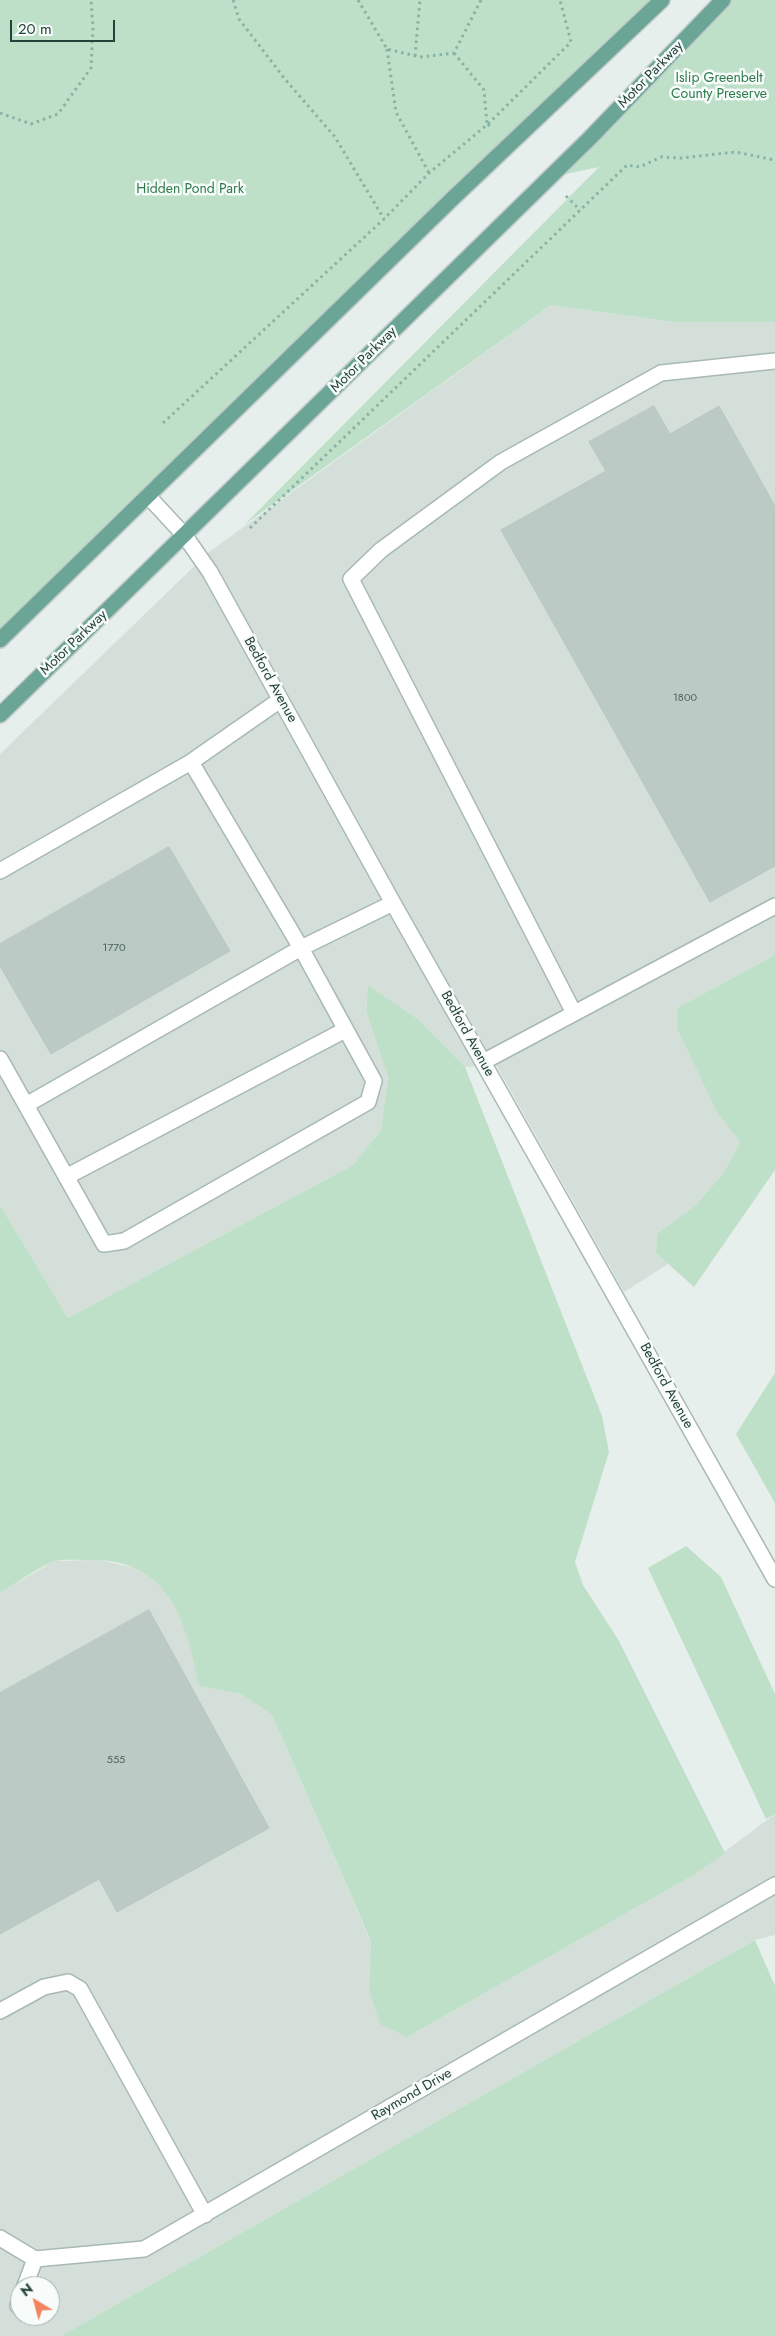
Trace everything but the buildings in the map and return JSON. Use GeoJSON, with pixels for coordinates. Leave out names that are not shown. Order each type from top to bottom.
{"type":"FeatureCollection","features":[{"type":"Feature","properties":{"kind":"main road"},"geometry":{"type":"LineString","coordinates":[[0,640],[506,146],[662,0]]}},
{"type":"Feature","properties":{"kind":"main road","name":"Motor Parkway"},"geometry":{"type":"LineString","coordinates":[[0,715],[590,138],[723,0]]}},
{"type":"Feature","properties":{"kind":"street"},"geometry":{"type":"LineString","coordinates":[[574,1013],[352,579],[381,550],[501,462],[661,373],[775,361]]}},
{"type":"Feature","properties":{"kind":"street","name":"Bedford Avenue"},"geometry":{"type":"LineString","coordinates":[[148,496],[185,536],[210,572],[393,903],[775,1579]]}},
{"type":"Feature","properties":{"kind":"street"},"geometry":{"type":"LineString","coordinates":[[0,871],[191,762],[280,700]]}},
{"type":"Feature","properties":{"kind":"street"},"geometry":{"type":"LineString","coordinates":[[0,1059],[104,1244],[124,1241],[368,1102],[374,1081],[301,948],[191,762]]}},
{"type":"Feature","properties":{"kind":"street"},"geometry":{"type":"LineString","coordinates":[[26,1105],[301,948],[393,903]]}},
{"type":"Feature","properties":{"kind":"street"},"geometry":{"type":"LineString","coordinates":[[483,1062],[775,906]]}},
{"type":"Feature","properties":{"kind":"street"},"geometry":{"type":"LineString","coordinates":[[66,1177],[345,1030]]}},
{"type":"Feature","properties":{"kind":"street","name":"Raymond Drive"},"geometry":{"type":"LineString","coordinates":[[35,2258],[144,2249],[775,1886]]}},
{"type":"Feature","properties":{"kind":"street"},"geometry":{"type":"LineString","coordinates":[[0,2011],[44,1987],[68,1982],[80,1989],[205,2215]]}},
{"type":"Feature","properties":{"kind":"street"},"geometry":{"type":"LineString","coordinates":[[0,2238],[35,2258],[29,2276]]}},
{"type":"Feature","properties":{"kind":"path"},"geometry":{"type":"LineString","coordinates":[[0,113],[31,124],[58,114],[91,68],[93,27],[91,0]]}},
{"type":"Feature","properties":{"kind":"path"},"geometry":{"type":"LineString","coordinates":[[233,0],[238,19],[284,78],[335,137],[384,219]]}},
{"type":"Feature","properties":{"kind":"path"},"geometry":{"type":"LineString","coordinates":[[358,0],[387,49],[396,112],[428,173]]}},
{"type":"Feature","properties":{"kind":"path"},"geometry":{"type":"LineString","coordinates":[[415,56],[420,0]]}},
{"type":"Feature","properties":{"kind":"path"},"geometry":{"type":"LineString","coordinates":[[454,53],[481,0]]}},
{"type":"Feature","properties":{"kind":"path"},"geometry":{"type":"LineString","coordinates":[[163,423],[384,219],[428,173],[488,124],[571,42],[560,0]]}},
{"type":"Feature","properties":{"kind":"path"},"geometry":{"type":"LineString","coordinates":[[387,49],[420,57],[454,53]]}},
{"type":"Feature","properties":{"kind":"path"},"geometry":{"type":"LineString","coordinates":[[454,53],[484,90],[488,124],[506,146]]}},
{"type":"Feature","properties":{"kind":"path"},"geometry":{"type":"LineString","coordinates":[[250,528],[627,165],[640,167],[661,157],[682,158],[735,152],[775,160]]}},
{"type":"Feature","properties":{"kind":"shaded area"},"geometry":{"type":"Polygon","coordinates":[[[551,305],[673,322],[775,322],[775,955],[677,1008],[717,1112],[740,1142],[724,1172],[695,1206],[657,1234],[656,1253],[668,1264],[624,1292],[496,1065],[465,1067],[418,1019],[368,985],[366,1011],[388,1076],[381,1130],[353,1165],[68,1318],[0,1205],[0,754],[209,552],[551,305]]]}},
{"type":"Feature","properties":{"kind":"shaded area"},"geometry":{"type":"Polygon","coordinates":[[[99,1560],[140,1569],[167,1591],[190,1638],[199,1686],[241,1694],[272,1715],[371,1942],[369,1990],[407,2037],[692,1876],[775,1814],[775,1935],[755,1940],[61,2336],[0,2336],[0,1593],[54,1561],[99,1560]]]}},
{"type":"Feature","properties":{"kind":"green space","name":"Hidden Pond Park"},"geometry":{"type":"Polygon","coordinates":[[[0,0],[662,0],[0,640],[0,0]]]}},
{"type":"Feature","properties":{"kind":"green space","name":"Islip Greenbelt County Preserve"},"geometry":{"type":"Polygon","coordinates":[[[723,0],[775,0],[775,322],[673,322],[551,305],[244,525],[599,167],[548,178],[723,0]]]}},
{"type":"Feature","properties":{"kind":"green space"},"geometry":{"type":"Polygon","coordinates":[[[775,955],[775,1170],[694,1287],[656,1253],[657,1234],[695,1206],[724,1172],[740,1142],[717,1112],[677,1028],[677,1008],[775,955]]]}},
{"type":"Feature","properties":{"kind":"green space"},"geometry":{"type":"Polygon","coordinates":[[[368,985],[418,1019],[465,1067],[602,1416],[609,1452],[575,1562],[583,1585],[619,1641],[725,1853],[692,1876],[407,2037],[380,2024],[369,1990],[371,1941],[272,1715],[241,1694],[199,1686],[188,1639],[180,1617],[170,1598],[156,1582],[139,1570],[117,1562],[61,1560],[45,1565],[0,1593],[0,1205],[68,1318],[353,1165],[381,1130],[388,1077],[366,1011],[368,985]]]}},
{"type":"Feature","properties":{"kind":"green space"},"geometry":{"type":"Polygon","coordinates":[[[775,1373],[775,1503],[736,1434],[775,1373]]]}},
{"type":"Feature","properties":{"kind":"green space"},"geometry":{"type":"Polygon","coordinates":[[[686,1546],[721,1577],[775,1694],[775,1814],[766,1819],[648,1568],[686,1546]]]}},
{"type":"Feature","properties":{"kind":"green space"},"geometry":{"type":"Polygon","coordinates":[[[755,1940],[775,1986],[775,2336],[61,2336],[755,1940]]]}}]}
